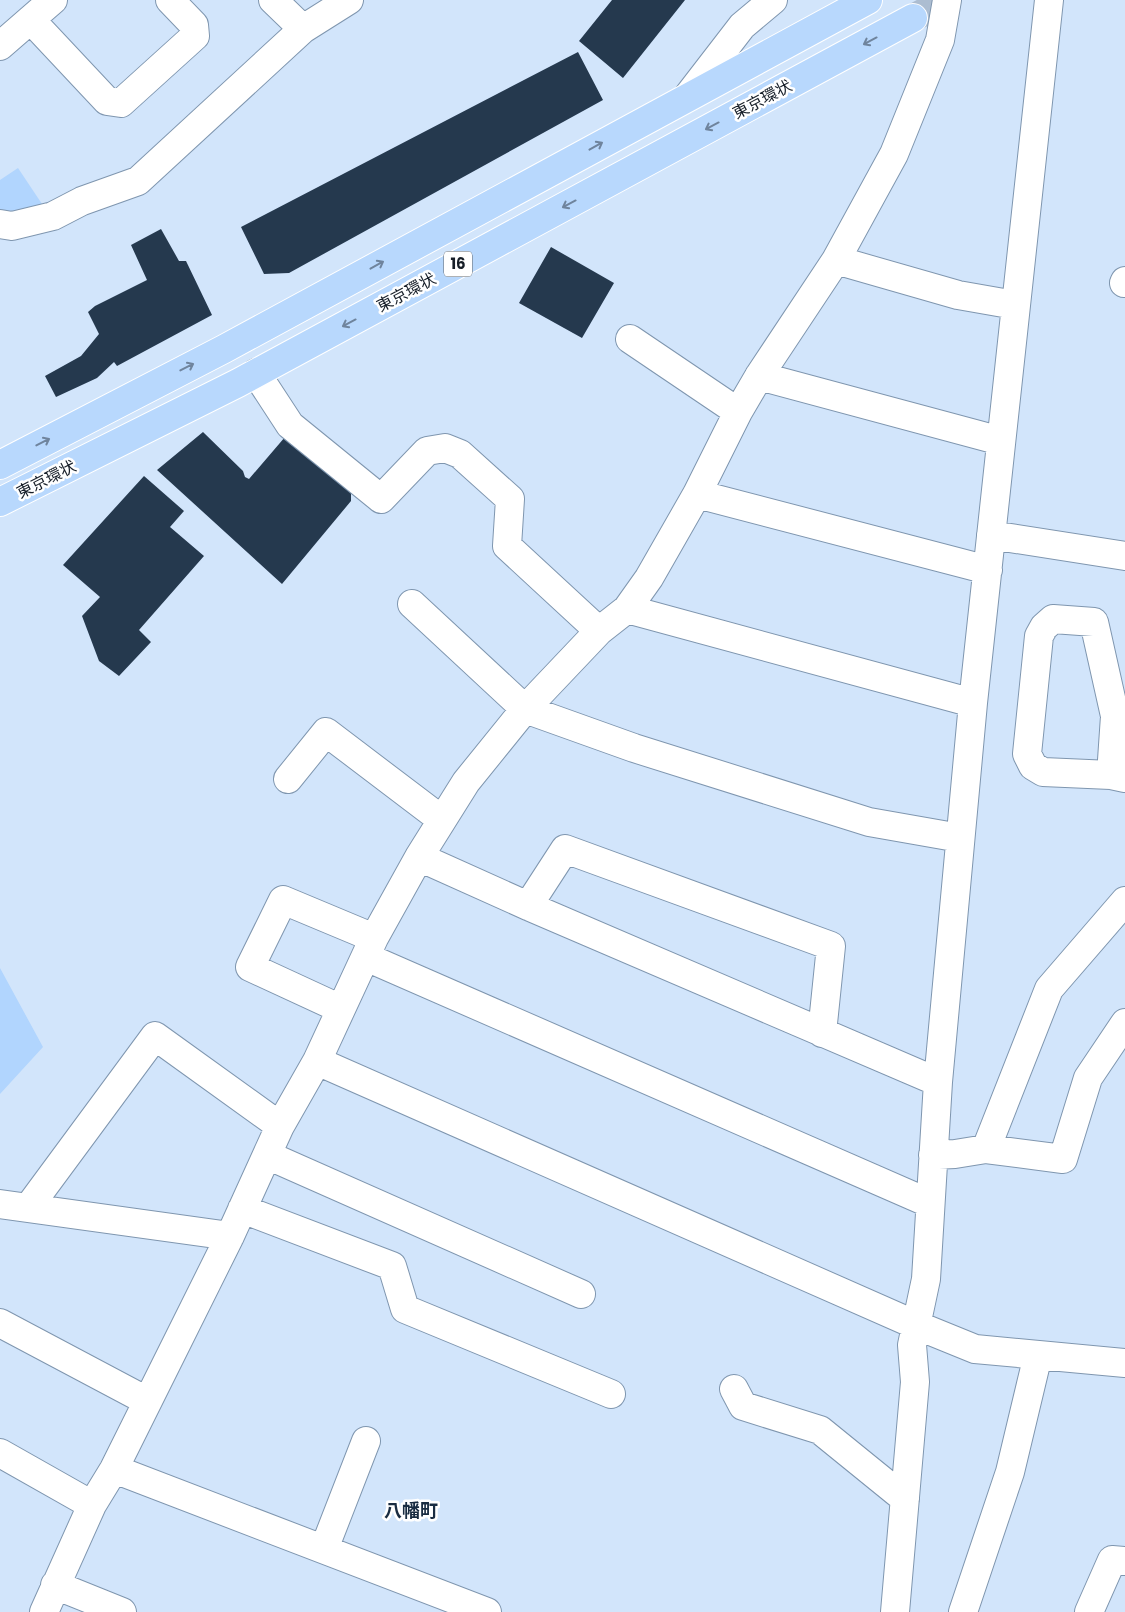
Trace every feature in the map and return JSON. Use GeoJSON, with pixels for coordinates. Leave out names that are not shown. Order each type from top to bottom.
{"type":"FeatureCollection","features":[{"type":"Feature","properties":{"kind":"highway","name":"東京環状"},"geometry":{"type":"LineString","coordinates":[[0,465],[224,348],[868,0]]}},
{"type":"Feature","properties":{"kind":"highway","name":"東京環状"},"geometry":{"type":"LineString","coordinates":[[0,502],[256,373],[913,18]]}},
{"type":"Feature","properties":{"kind":"street"},"geometry":{"type":"LineString","coordinates":[[0,46],[53,0]]}},
{"type":"Feature","properties":{"kind":"street"},"geometry":{"type":"LineString","coordinates":[[31,20],[107,101],[121,104],[195,36],[194,25],[170,0]]}},
{"type":"Feature","properties":{"kind":"street"},"geometry":{"type":"LineString","coordinates":[[273,0],[303,29]]}},
{"type":"Feature","properties":{"kind":"street"},"geometry":{"type":"LineString","coordinates":[[0,224],[12,226],[53,216],[82,201],[138,182],[303,29],[349,0]]}},
{"type":"Feature","properties":{"kind":"street"},"geometry":{"type":"LineString","coordinates":[[688,96],[742,26],[773,0]]}},
{"type":"Feature","properties":{"kind":"street"},"geometry":{"type":"LineString","coordinates":[[44,1612],[92,1504],[114,1469],[230,1236],[280,1126],[317,1061],[370,947],[419,857],[466,782],[525,709],[599,631],[627,609],[649,578],[697,494],[738,412],[759,376],[836,260],[894,154],[940,40],[947,0]]}},
{"type":"Feature","properties":{"kind":"street"},"geometry":{"type":"LineString","coordinates":[[895,1612],[915,1382],[912,1345],[926,1279],[929,1203],[938,1082],[960,838],[1015,305],[1030,188],[1049,0]]}},
{"type":"Feature","properties":{"kind":"street"},"geometry":{"type":"LineString","coordinates":[[836,260],[958,295],[1015,305]]}},
{"type":"Feature","properties":{"kind":"street"},"geometry":{"type":"LineString","coordinates":[[630,339],[738,412]]}},
{"type":"Feature","properties":{"kind":"street"},"geometry":{"type":"LineString","coordinates":[[256,373],[290,425],[381,499],[427,451],[445,448],[460,454],[510,499],[506,546],[599,631]]}},
{"type":"Feature","properties":{"kind":"street"},"geometry":{"type":"LineString","coordinates":[[759,376],[1001,441]]}},
{"type":"Feature","properties":{"kind":"street"},"geometry":{"type":"LineString","coordinates":[[697,494],[988,570]]}},
{"type":"Feature","properties":{"kind":"street"},"geometry":{"type":"LineString","coordinates":[[992,535],[1125,556]]}},
{"type":"Feature","properties":{"kind":"street"},"geometry":{"type":"LineString","coordinates":[[412,604],[525,709],[634,748],[869,822],[960,838]]}},
{"type":"Feature","properties":{"kind":"street"},"geometry":{"type":"LineString","coordinates":[[627,609],[973,702]]}},
{"type":"Feature","properties":{"kind":"street"},"geometry":{"type":"LineString","coordinates":[[1053,620],[1094,622],[1115,716],[1118,776],[1043,772],[1033,766],[1028,754],[1039,636],[1044,627],[1053,620]]}},
{"type":"Feature","properties":{"kind":"street"},"geometry":{"type":"LineString","coordinates":[[288,779],[326,732],[442,820]]}},
{"type":"Feature","properties":{"kind":"street"},"geometry":{"type":"LineString","coordinates":[[528,906],[565,849],[831,946],[822,1033]]}},
{"type":"Feature","properties":{"kind":"street"},"geometry":{"type":"LineString","coordinates":[[419,857],[528,906],[938,1082]]}},
{"type":"Feature","properties":{"kind":"street"},"geometry":{"type":"LineString","coordinates":[[341,1009],[250,967],[283,900],[370,947],[929,1203]]}},
{"type":"Feature","properties":{"kind":"street"},"geometry":{"type":"LineString","coordinates":[[986,1149],[1049,989],[1125,900]]}},
{"type":"Feature","properties":{"kind":"street"},"geometry":{"type":"LineString","coordinates":[[933,1155],[986,1149],[1063,1159],[1088,1078],[1125,1022]]}},
{"type":"Feature","properties":{"kind":"street"},"geometry":{"type":"LineString","coordinates":[[28,1208],[155,1036],[280,1126]]}},
{"type":"Feature","properties":{"kind":"street"},"geometry":{"type":"LineString","coordinates":[[317,1061],[916,1325],[975,1349],[1125,1362]]}},
{"type":"Feature","properties":{"kind":"street"},"geometry":{"type":"LineString","coordinates":[[268,1155],[581,1294]]}},
{"type":"Feature","properties":{"kind":"street"},"geometry":{"type":"LineString","coordinates":[[0,1204],[230,1236]]}},
{"type":"Feature","properties":{"kind":"street"},"geometry":{"type":"LineString","coordinates":[[242,1209],[392,1266],[405,1309],[611,1394]]}},
{"type":"Feature","properties":{"kind":"street"},"geometry":{"type":"LineString","coordinates":[[0,1323],[147,1401]]}},
{"type":"Feature","properties":{"kind":"street"},"geometry":{"type":"LineString","coordinates":[[962,1612],[1010,1472],[1038,1355]]}},
{"type":"Feature","properties":{"kind":"street"},"geometry":{"type":"LineString","coordinates":[[734,1389],[743,1406],[820,1430],[905,1499]]}},
{"type":"Feature","properties":{"kind":"street"},"geometry":{"type":"LineString","coordinates":[[324,1549],[366,1441]]}},
{"type":"Feature","properties":{"kind":"street"},"geometry":{"type":"LineString","coordinates":[[0,1453],[92,1504]]}},
{"type":"Feature","properties":{"kind":"street"},"geometry":{"type":"LineString","coordinates":[[114,1469],[487,1612]]}},
{"type":"Feature","properties":{"kind":"street"},"geometry":{"type":"LineString","coordinates":[[1089,1612],[1112,1560],[1125,1561]]}},
{"type":"Feature","properties":{"kind":"street"},"geometry":{"type":"LineString","coordinates":[[56,1585],[122,1612]]}},
{"type":"Feature","properties":{"kind":"shaded area"},"geometry":{"type":"Polygon","coordinates":[[[18,168],[44,207],[14,215],[0,212],[0,180],[18,168]]]}},
{"type":"Feature","properties":{"kind":"shaded area"},"geometry":{"type":"Polygon","coordinates":[[[0,968],[43,1047],[0,1094],[0,968]]]}},
{"type":"Feature","properties":{"kind":"building"},"geometry":{"type":"Polygon","coordinates":[[[612,0],[685,0],[623,78],[579,41],[612,0]]]}},
{"type":"Feature","properties":{"kind":"building"},"geometry":{"type":"Polygon","coordinates":[[[578,52],[603,100],[289,273],[264,274],[241,227],[578,52]]]}},
{"type":"Feature","properties":{"kind":"building"},"geometry":{"type":"Polygon","coordinates":[[[161,229],[179,261],[186,261],[212,315],[117,366],[114,362],[97,378],[56,397],[45,376],[81,356],[99,334],[88,312],[95,306],[147,280],[131,245],[161,229]]]}},
{"type":"Feature","properties":{"kind":"building"},"geometry":{"type":"Polygon","coordinates":[[[551,247],[614,283],[582,338],[519,303],[551,247]]]}},
{"type":"Feature","properties":{"kind":"building"},"geometry":{"type":"Polygon","coordinates":[[[203,432],[249,479],[285,437],[351,491],[351,501],[282,584],[157,470],[203,432]]]}},
{"type":"Feature","properties":{"kind":"building"},"geometry":{"type":"Polygon","coordinates":[[[144,476],[184,511],[170,527],[204,556],[139,630],[151,642],[119,676],[99,661],[82,616],[100,597],[63,565],[144,476]]]}},
{"type":"Feature","properties":{"kind":"tunnel"},"geometry":{"type":"LineString","coordinates":[[913,18],[946,0]]}},
{"type":"Feature","properties":{"kind":"district","name":"八幡町"},"geometry":{"type":"Point","coordinates":[411,1511]}}]}
